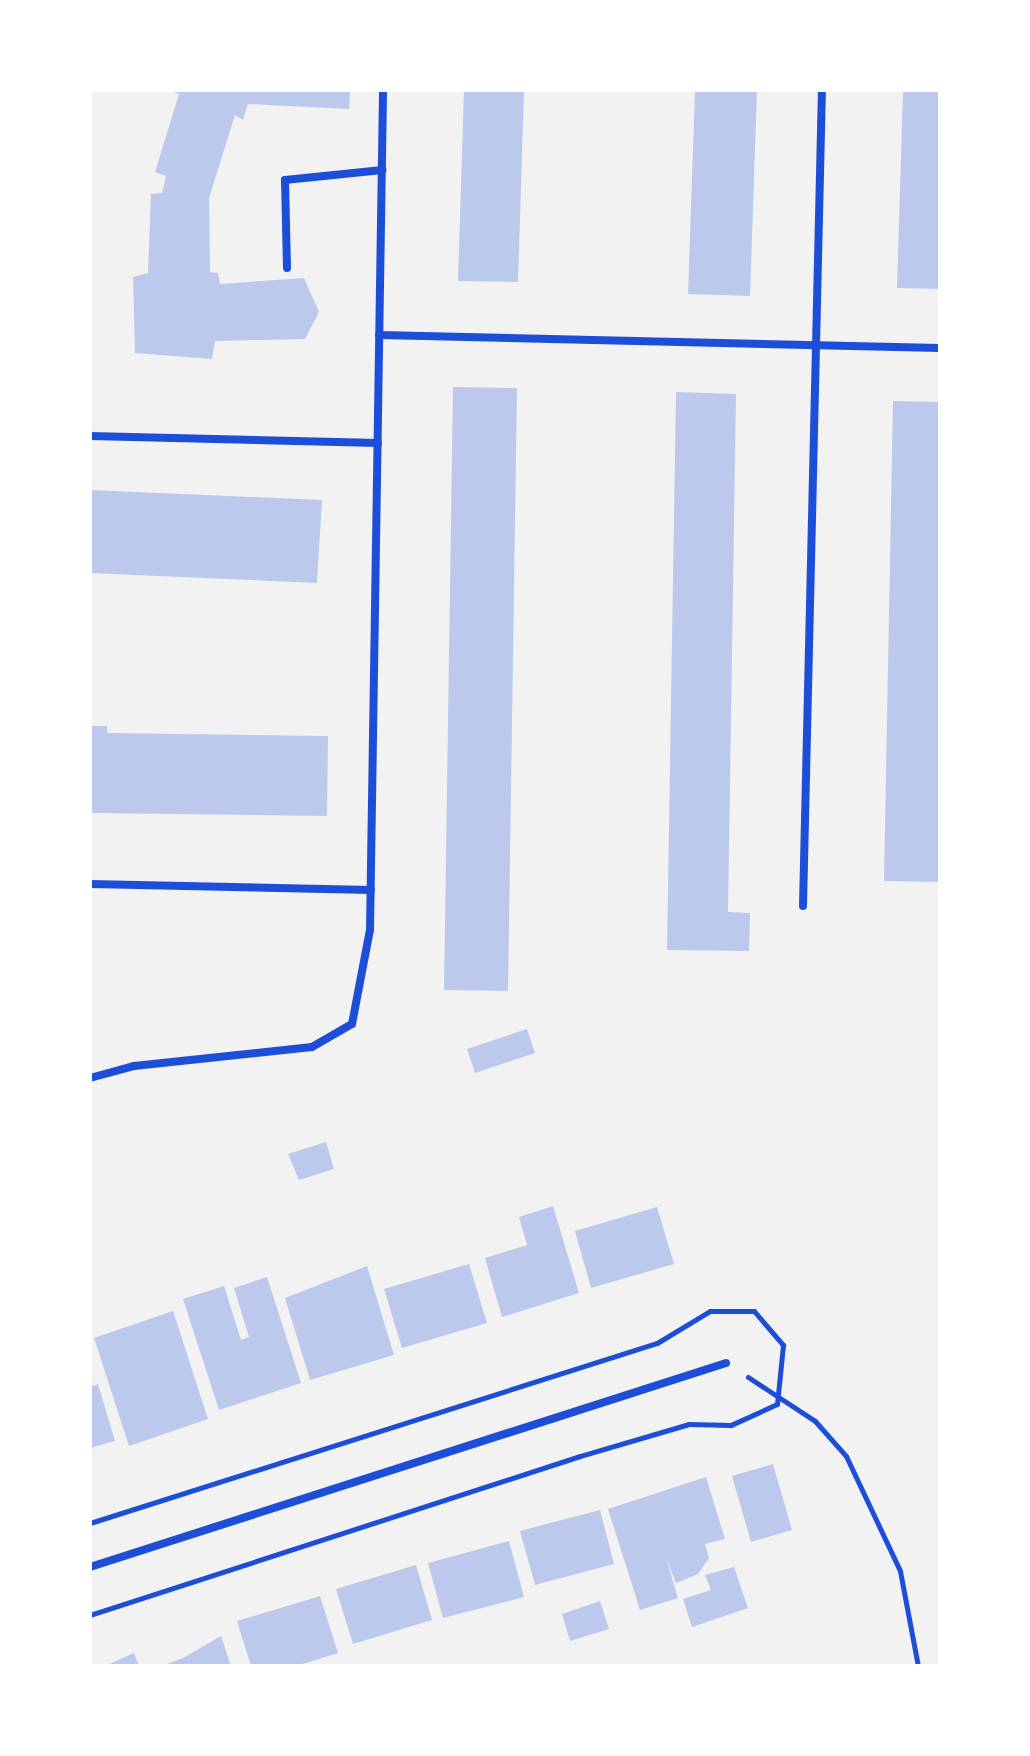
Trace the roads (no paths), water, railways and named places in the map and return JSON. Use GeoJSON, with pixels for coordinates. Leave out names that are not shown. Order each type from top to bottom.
{"type":"FeatureCollection","features":[{"type":"Feature","properties":{"kind":"street"},"geometry":{"type":"LineString","coordinates":[[90,1078],[134,1066],[312,1047],[352,1024],[371,890],[383,90]]}},
{"type":"Feature","properties":{"kind":"street"},"geometry":{"type":"LineString","coordinates":[[803,906],[822,90]]}},
{"type":"Feature","properties":{"kind":"street"},"geometry":{"type":"LineString","coordinates":[[287,268],[285,180],[382,170]]}},
{"type":"Feature","properties":{"kind":"street"},"geometry":{"type":"LineString","coordinates":[[379,335],[940,348]]}},
{"type":"Feature","properties":{"kind":"street"},"geometry":{"type":"LineString","coordinates":[[90,436],[378,443]]}},
{"type":"Feature","properties":{"kind":"street"},"geometry":{"type":"LineString","coordinates":[[90,884],[371,890]]}},
{"type":"Feature","properties":{"kind":"street"},"geometry":{"type":"LineString","coordinates":[[90,1567],[726,1363]]}}]}
